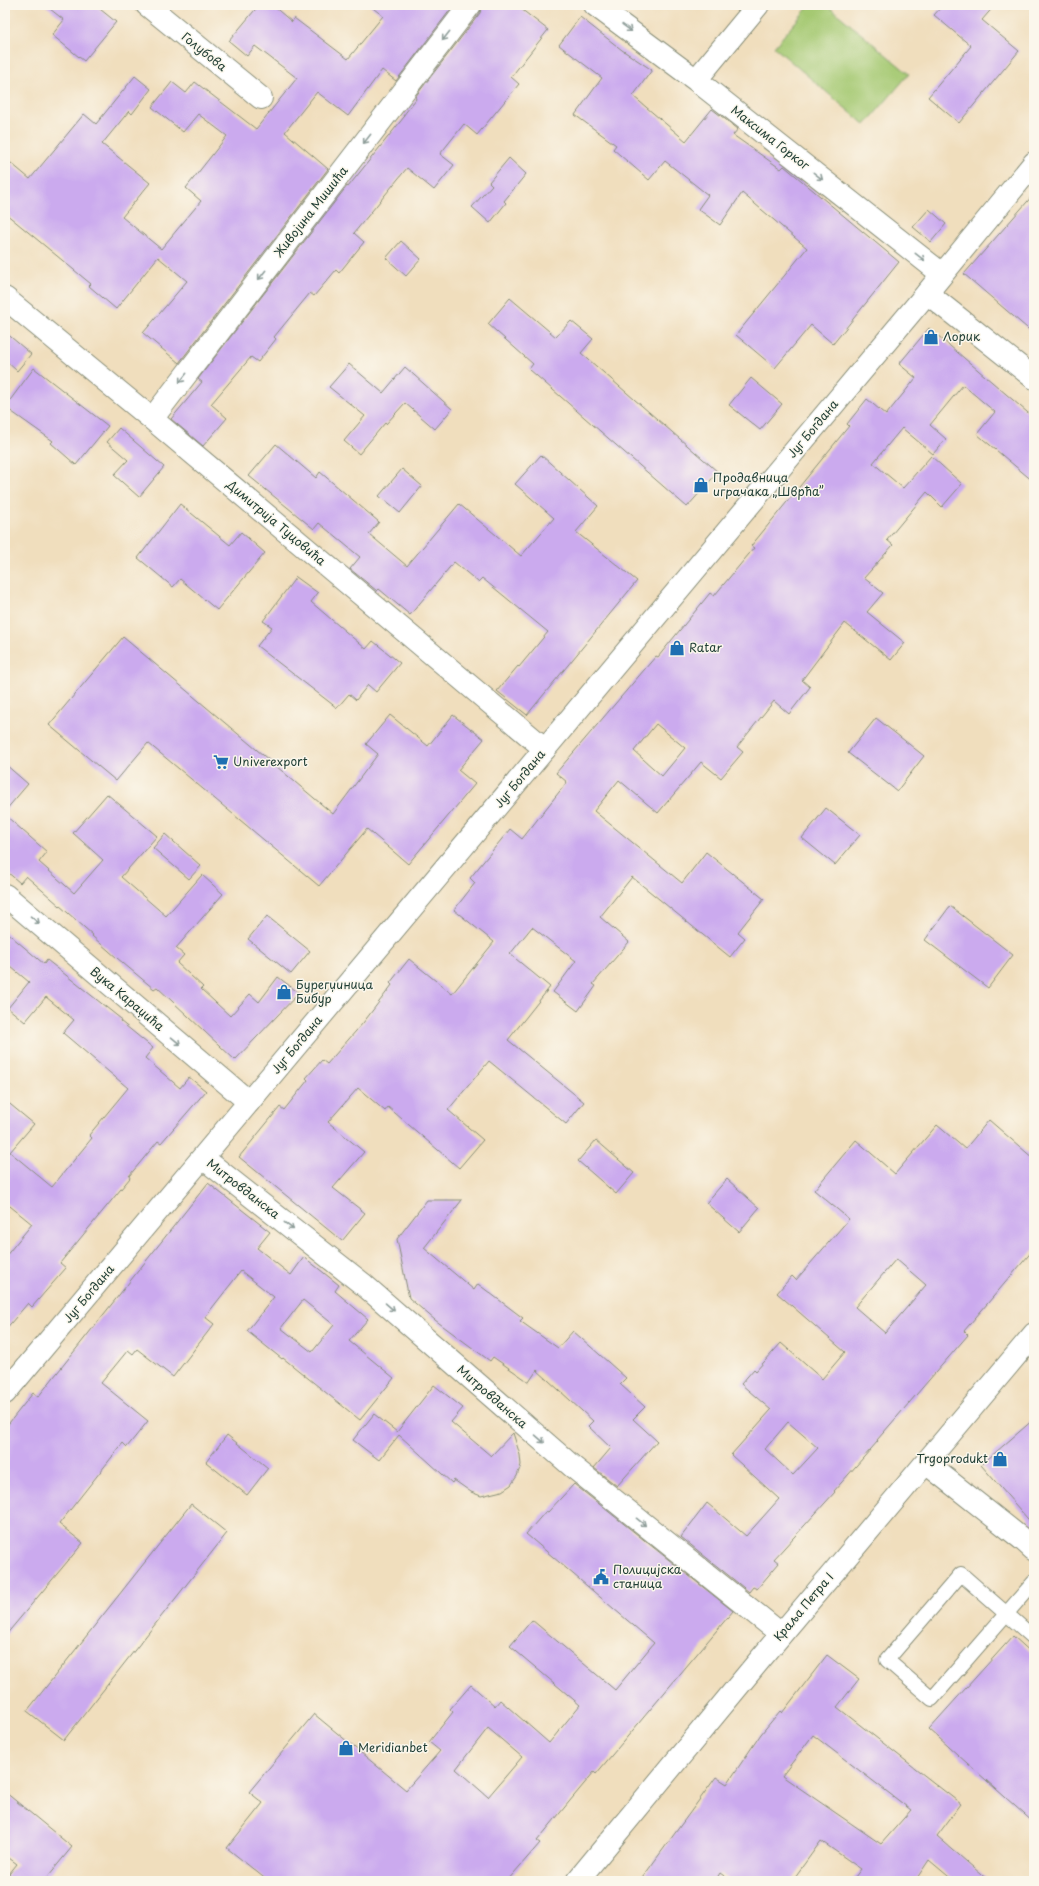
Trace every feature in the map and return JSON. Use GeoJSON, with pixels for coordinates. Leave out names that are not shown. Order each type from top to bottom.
{"type":"FeatureCollection","features":[{"type":"Feature","properties":{"kind":"street","name":"Голубова"},"geometry":{"type":"LineString","coordinates":[[147,5],[261,98]]}},
{"type":"Feature","properties":{"kind":"street","name":"Живојина Мишића"},"geometry":{"type":"LineString","coordinates":[[152,419],[470,5]]}},
{"type":"Feature","properties":{"kind":"street","name":"Максима Горког"},"geometry":{"type":"LineString","coordinates":[[595,5],[696,80],[942,274]]}},
{"type":"Feature","properties":{"kind":"street"},"geometry":{"type":"LineString","coordinates":[[696,80],[758,5]]}},
{"type":"Feature","properties":{"kind":"street","name":"Југ Богдана"},"geometry":{"type":"LineString","coordinates":[[5,1394],[927,293],[1034,163]]}},
{"type":"Feature","properties":{"kind":"street"},"geometry":{"type":"LineString","coordinates":[[927,293],[1034,378]]}},
{"type":"Feature","properties":{"kind":"street","name":"Димитрија Туцовића"},"geometry":{"type":"LineString","coordinates":[[5,298],[152,419],[545,749]]}},
{"type":"Feature","properties":{"kind":"street","name":"Вука Караџића"},"geometry":{"type":"LineString","coordinates":[[5,895],[249,1102]]}},
{"type":"Feature","properties":{"kind":"street","name":"Митровданска"},"geometry":{"type":"LineString","coordinates":[[203,1158],[364,1285],[573,1467],[781,1634]]}},
{"type":"Feature","properties":{"kind":"street","name":"Краља Петра I"},"geometry":{"type":"LineString","coordinates":[[577,1881],[781,1634],[1034,1334]]}},
{"type":"Feature","properties":{"kind":"street"},"geometry":{"type":"LineString","coordinates":[[926,1463],[1034,1550]]}},
{"type":"Feature","properties":{"kind":"lane"},"geometry":{"type":"LineString","coordinates":[[1034,1582],[1006,1614],[932,1699],[887,1660],[961,1574],[1006,1614],[1034,1638]]}},
{"type":"Feature","properties":{"kind":"green space"},"geometry":{"type":"Polygon","coordinates":[[[810,5],[827,5],[909,74],[865,125],[774,47],[810,5]]]}},
{"type":"Feature","properties":{"kind":"building"},"geometry":{"type":"Polygon","coordinates":[[[45,5],[95,5],[116,22],[84,61],[52,35],[64,20],[45,5]]]}},
{"type":"Feature","properties":{"kind":"building"},"geometry":{"type":"Polygon","coordinates":[[[259,5],[272,5],[292,22],[294,18],[348,59],[383,16],[369,5],[454,5],[396,81],[382,70],[348,116],[317,92],[285,132],[328,169],[179,363],[143,333],[187,281],[158,257],[116,309],[89,286],[91,284],[5,213],[5,158],[30,179],[84,114],[96,124],[135,76],[151,89],[132,114],[129,111],[102,144],[150,183],[122,217],[161,249],[201,201],[186,188],[227,136],[198,114],[183,132],[152,107],[172,82],[186,93],[195,82],[256,129],[297,78],[255,46],[247,56],[229,41],[259,5]]]}},
{"type":"Feature","properties":{"kind":"building"},"geometry":{"type":"Polygon","coordinates":[[[482,5],[516,5],[548,30],[511,77],[519,84],[477,135],[464,124],[440,154],[454,165],[434,190],[407,168],[354,233],[364,242],[339,273],[336,270],[314,296],[310,293],[274,337],[276,339],[258,362],[251,357],[211,404],[227,418],[203,446],[171,419],[202,382],[198,379],[347,186],[348,187],[404,117],[403,116],[416,99],[415,97],[480,13],[482,5]]]}},
{"type":"Feature","properties":{"kind":"building"},"geometry":{"type":"Polygon","coordinates":[[[943,5],[995,5],[982,20],[1019,51],[959,123],[928,97],[971,46],[934,15],[943,5]]]}},
{"type":"Feature","properties":{"kind":"building"},"geometry":{"type":"Polygon","coordinates":[[[580,17],[622,50],[652,70],[633,96],[686,141],[712,109],[738,129],[733,135],[781,169],[784,166],[899,262],[833,344],[811,325],[775,368],[736,335],[807,248],[742,193],[720,225],[698,209],[708,195],[665,161],[649,180],[613,149],[616,145],[575,115],[602,78],[559,45],[580,17]]]}},
{"type":"Feature","properties":{"kind":"building"},"geometry":{"type":"Polygon","coordinates":[[[509,158],[526,174],[504,201],[506,203],[490,223],[472,207],[492,185],[489,182],[509,158]]]}},
{"type":"Feature","properties":{"kind":"building"},"geometry":{"type":"Polygon","coordinates":[[[1034,194],[1034,334],[964,274],[1034,194]]]}},
{"type":"Feature","properties":{"kind":"building"},"geometry":{"type":"Polygon","coordinates":[[[929,209],[946,224],[931,242],[913,227],[929,209]]]}},
{"type":"Feature","properties":{"kind":"building"},"geometry":{"type":"Polygon","coordinates":[[[401,241],[421,259],[406,276],[386,258],[401,241]]]}},
{"type":"Feature","properties":{"kind":"building"},"geometry":{"type":"Polygon","coordinates":[[[510,298],[556,337],[571,321],[593,339],[581,353],[718,472],[687,507],[529,369],[533,364],[488,324],[510,298]]]}},
{"type":"Feature","properties":{"kind":"building"},"geometry":{"type":"Polygon","coordinates":[[[929,328],[1034,418],[1034,482],[977,434],[995,412],[963,385],[930,425],[946,439],[933,454],[902,428],[873,463],[903,488],[931,456],[962,484],[942,507],[927,492],[887,540],[893,545],[864,578],[883,593],[867,612],[905,643],[891,660],[845,623],[802,680],[810,687],[789,714],[774,701],[737,747],[743,752],[721,778],[701,762],[658,813],[619,780],[594,811],[682,883],[706,852],[764,899],[738,932],[745,938],[730,957],[632,877],[600,917],[629,942],[593,984],[596,986],[578,1011],[553,992],[576,961],[532,927],[510,954],[550,987],[508,1040],[584,1102],[566,1124],[489,1061],[448,1110],[483,1140],[459,1168],[388,1107],[385,1111],[358,1088],[328,1122],[364,1152],[333,1188],[365,1213],[342,1241],[239,1157],[280,1107],[284,1110],[308,1080],[306,1078],[322,1060],[327,1064],[363,1023],[392,985],[390,983],[409,959],[452,994],[494,942],[454,910],[475,883],[470,878],[510,829],[522,839],[567,782],[556,773],[656,656],[658,657],[710,593],[714,596],[754,548],[751,546],[849,426],[847,424],[867,399],[886,415],[916,378],[899,364],[929,328]],[[656,724],[634,751],[662,776],[685,748],[656,724]]]}},
{"type":"Feature","properties":{"kind":"building"},"geometry":{"type":"Polygon","coordinates":[[[5,332],[31,354],[17,371],[5,360],[5,332]]]}},
{"type":"Feature","properties":{"kind":"building"},"geometry":{"type":"Polygon","coordinates":[[[349,364],[383,393],[405,367],[452,409],[435,429],[405,403],[386,424],[385,423],[359,454],[344,441],[365,416],[329,387],[349,364]]]}},
{"type":"Feature","properties":{"kind":"building"},"geometry":{"type":"Polygon","coordinates":[[[34,368],[108,426],[76,465],[51,443],[53,441],[5,407],[34,368]]]}},
{"type":"Feature","properties":{"kind":"building"},"geometry":{"type":"Polygon","coordinates":[[[751,378],[782,404],[760,430],[729,405],[751,378]]]}},
{"type":"Feature","properties":{"kind":"building"},"geometry":{"type":"Polygon","coordinates":[[[119,428],[164,467],[139,497],[114,475],[128,460],[107,442],[119,428]]]}},
{"type":"Feature","properties":{"kind":"building"},"geometry":{"type":"Polygon","coordinates":[[[276,444],[316,478],[320,472],[379,522],[369,534],[407,566],[459,504],[521,556],[554,518],[515,484],[541,455],[598,506],[576,532],[637,581],[527,715],[497,691],[548,632],[482,578],[478,582],[454,562],[410,615],[379,589],[377,591],[350,569],[360,557],[319,523],[314,529],[249,476],[276,444]]]}},
{"type":"Feature","properties":{"kind":"building"},"geometry":{"type":"Polygon","coordinates":[[[402,469],[422,486],[400,513],[379,496],[402,469]]]}},
{"type":"Feature","properties":{"kind":"building"},"geometry":{"type":"Polygon","coordinates":[[[180,504],[230,545],[241,532],[265,553],[217,610],[180,579],[173,587],[138,558],[180,504]]]}},
{"type":"Feature","properties":{"kind":"building"},"geometry":{"type":"Polygon","coordinates":[[[296,577],[318,593],[311,602],[366,649],[373,641],[400,663],[376,692],[368,685],[356,700],[349,694],[337,708],[257,646],[272,627],[263,621],[296,577]]]}},
{"type":"Feature","properties":{"kind":"building","name":"Univerexport"},"geometry":{"type":"Polygon","coordinates":[[[123,637],[333,814],[378,754],[366,744],[390,715],[428,746],[453,715],[484,739],[458,770],[475,784],[408,864],[367,829],[319,886],[148,743],[116,781],[49,725],[123,637]]]}},
{"type":"Feature","properties":{"kind":"building"},"geometry":{"type":"Polygon","coordinates":[[[876,718],[924,756],[897,791],[848,753],[876,718]]]}},
{"type":"Feature","properties":{"kind":"building"},"geometry":{"type":"Polygon","coordinates":[[[5,764],[28,784],[5,811],[5,764]]]}},
{"type":"Feature","properties":{"kind":"building"},"geometry":{"type":"Polygon","coordinates":[[[107,794],[157,836],[121,877],[166,916],[202,875],[223,894],[176,948],[184,955],[177,963],[203,987],[201,989],[230,1016],[250,994],[259,1002],[278,977],[299,993],[235,1060],[157,987],[154,989],[117,958],[26,876],[20,883],[5,870],[5,815],[47,852],[39,862],[74,893],[103,860],[73,833],[107,794]]]}},
{"type":"Feature","properties":{"kind":"building"},"geometry":{"type":"Polygon","coordinates":[[[826,808],[860,835],[835,865],[802,838],[826,808]]]}},
{"type":"Feature","properties":{"kind":"building"},"geometry":{"type":"Polygon","coordinates":[[[165,834],[201,866],[189,879],[153,848],[165,834]]]}},
{"type":"Feature","properties":{"kind":"building"},"geometry":{"type":"Polygon","coordinates":[[[950,906],[1013,955],[988,988],[925,940],[950,906]]]}},
{"type":"Feature","properties":{"kind":"building"},"geometry":{"type":"Polygon","coordinates":[[[267,916],[310,951],[291,974],[248,939],[267,916]]]}},
{"type":"Feature","properties":{"kind":"building"},"geometry":{"type":"Polygon","coordinates":[[[5,931],[44,964],[47,960],[121,1019],[120,1021],[153,1048],[145,1058],[180,1088],[189,1077],[206,1091],[161,1143],[158,1141],[129,1176],[130,1178],[60,1263],[66,1268],[32,1307],[28,1303],[5,1330],[5,1257],[32,1224],[5,1202],[5,1100],[34,1124],[10,1152],[52,1187],[92,1138],[89,1135],[128,1088],[63,1033],[74,1020],[46,997],[25,1022],[8,1008],[29,982],[5,962],[5,931]]]}},
{"type":"Feature","properties":{"kind":"building"},"geometry":{"type":"Polygon","coordinates":[[[989,1120],[1034,1159],[1034,1249],[964,1331],[968,1335],[877,1440],[878,1441],[834,1491],[835,1492],[774,1559],[779,1563],[757,1589],[753,1587],[749,1592],[681,1537],[707,1503],[746,1536],[779,1499],[731,1455],[771,1410],[741,1384],[754,1369],[756,1371],[781,1343],[822,1379],[845,1352],[777,1293],[792,1276],[796,1280],[849,1219],[814,1190],[856,1140],[895,1174],[937,1125],[965,1149],[989,1120]],[[896,1259],[855,1307],[885,1333],[926,1285],[896,1259]],[[788,1422],[765,1449],[793,1475],[818,1448],[788,1422]]]}},
{"type":"Feature","properties":{"kind":"building"},"geometry":{"type":"Polygon","coordinates":[[[596,1140],[634,1173],[616,1194],[578,1161],[596,1140]]]}},
{"type":"Feature","properties":{"kind":"building"},"geometry":{"type":"Polygon","coordinates":[[[727,1179],[759,1208],[739,1232],[706,1203],[727,1179]]]}},
{"type":"Feature","properties":{"kind":"building"},"geometry":{"type":"Polygon","coordinates":[[[208,1183],[270,1232],[257,1248],[291,1275],[304,1257],[339,1285],[335,1291],[368,1319],[349,1341],[394,1378],[360,1420],[247,1331],[274,1297],[241,1271],[205,1317],[214,1324],[173,1377],[137,1349],[133,1354],[128,1350],[101,1383],[148,1421],[127,1447],[123,1443],[59,1524],[83,1543],[5,1636],[5,1428],[33,1393],[38,1397],[208,1183]],[[303,1300],[281,1328],[312,1352],[334,1325],[303,1300]]]}},
{"type":"Feature","properties":{"kind":"building"},"geometry":{"type":"Polygon","coordinates":[[[427,1200],[462,1200],[424,1248],[474,1290],[478,1284],[523,1318],[520,1321],[558,1348],[573,1331],[626,1378],[620,1384],[645,1407],[633,1419],[657,1441],[617,1486],[594,1468],[611,1448],[588,1426],[593,1421],[537,1370],[529,1382],[493,1357],[490,1361],[435,1320],[409,1298],[397,1239],[427,1200]]]}},
{"type":"Feature","properties":{"kind":"building"},"geometry":{"type":"Polygon","coordinates":[[[434,1385],[463,1408],[451,1422],[491,1456],[513,1433],[520,1455],[521,1465],[517,1476],[511,1485],[502,1491],[481,1496],[471,1492],[454,1480],[452,1483],[399,1435],[379,1460],[353,1440],[374,1414],[397,1432],[434,1385]]]}},
{"type":"Feature","properties":{"kind":"building"},"geometry":{"type":"Polygon","coordinates":[[[1034,1419],[1034,1526],[981,1465],[1034,1419]]]}},
{"type":"Feature","properties":{"kind":"building"},"geometry":{"type":"Polygon","coordinates":[[[227,1435],[268,1468],[247,1495],[206,1462],[227,1435]]]}},
{"type":"Feature","properties":{"kind":"building"},"geometry":{"type":"Polygon","coordinates":[[[574,1484],[733,1611],[596,1774],[594,1772],[537,1841],[540,1843],[507,1881],[268,1881],[227,1848],[263,1803],[249,1792],[314,1714],[406,1790],[440,1751],[429,1742],[453,1712],[450,1709],[471,1685],[495,1706],[500,1700],[549,1743],[580,1705],[510,1646],[532,1620],[615,1690],[654,1643],[526,1534],[546,1511],[548,1512],[574,1484]],[[488,1728],[456,1769],[488,1797],[522,1757],[488,1728]]]}},
{"type":"Feature","properties":{"kind":"building"},"geometry":{"type":"Polygon","coordinates":[[[191,1504],[227,1533],[64,1740],[27,1711],[191,1504]]]}},
{"type":"Feature","properties":{"kind":"building"},"geometry":{"type":"Polygon","coordinates":[[[1013,1636],[1034,1655],[1034,1823],[929,1729],[1013,1636]]]}},
{"type":"Feature","properties":{"kind":"building"},"geometry":{"type":"Polygon","coordinates":[[[827,1655],[859,1679],[837,1707],[961,1804],[937,1836],[989,1881],[954,1881],[929,1860],[915,1881],[852,1881],[861,1869],[821,1841],[792,1881],[731,1881],[720,1873],[715,1881],[640,1881],[716,1777],[727,1784],[761,1734],[780,1711],[782,1713],[827,1655]],[[813,1735],[782,1776],[881,1844],[911,1810],[813,1735]]]}},
{"type":"Feature","properties":{"kind":"building"},"geometry":{"type":"Polygon","coordinates":[[[5,1792],[72,1847],[44,1881],[5,1881],[17,1864],[5,1855],[5,1792]]]}},
{"type":"Feature","properties":{"kind":"place","name":"Лорик"},"geometry":{"type":"Point","coordinates":[931,337]}},
{"type":"Feature","properties":{"kind":"place","name":"Продавница играчака „Шврћа”"},"geometry":{"type":"Point","coordinates":[701,485]}},
{"type":"Feature","properties":{"kind":"place","name":"Ratar"},"geometry":{"type":"Point","coordinates":[677,648]}},
{"type":"Feature","properties":{"kind":"place","name":"Univerexport"},"geometry":{"type":"Point","coordinates":[221,762]}},
{"type":"Feature","properties":{"kind":"place","name":"Бурегџиница Бибур"},"geometry":{"type":"Point","coordinates":[284,992]}},
{"type":"Feature","properties":{"kind":"place","name":"Trgoprodukt"},"geometry":{"type":"Point","coordinates":[1000,1459]}},
{"type":"Feature","properties":{"kind":"place","name":"Полицијска станица"},"geometry":{"type":"Point","coordinates":[601,1577]}},
{"type":"Feature","properties":{"kind":"place","name":"Meridianbet"},"geometry":{"type":"Point","coordinates":[346,1748]}}]}
